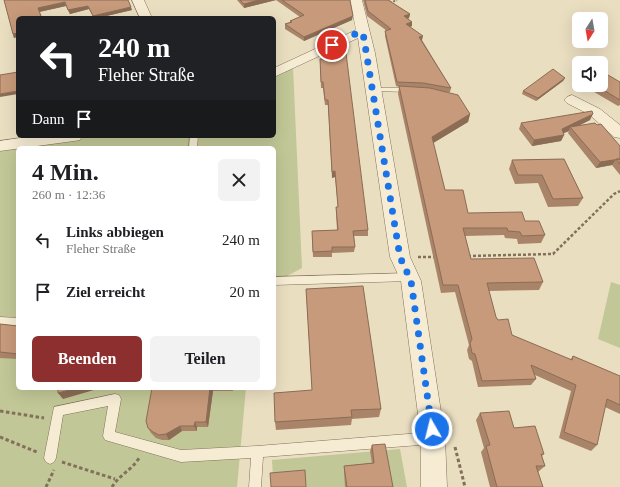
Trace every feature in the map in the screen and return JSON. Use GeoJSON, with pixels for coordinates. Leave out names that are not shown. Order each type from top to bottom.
{"type":"FeatureCollection","features":[{"type":"Feature","properties":{"kind":"street"},"geometry":{"type":"LineString","coordinates":[[138,0],[145,16]]}},
{"type":"Feature","properties":{"kind":"street"},"geometry":{"type":"LineString","coordinates":[[356,0],[373,90],[400,257],[410,278],[433,438],[434,487]]}},
{"type":"Feature","properties":{"kind":"street"},"geometry":{"type":"LineString","coordinates":[[276,72],[355,34],[363,33]]}},
{"type":"Feature","properties":{"kind":"street"},"geometry":{"type":"LineString","coordinates":[[572,100],[595,112],[620,133]]}},
{"type":"Feature","properties":{"kind":"street"},"geometry":{"type":"LineString","coordinates":[[0,146],[59,138]]}},
{"type":"Feature","properties":{"kind":"lane"},"geometry":{"type":"LineString","coordinates":[[373,90],[419,90]]}},
{"type":"Feature","properties":{"kind":"lane"},"geometry":{"type":"LineString","coordinates":[[276,282],[410,278]]}},
{"type":"Feature","properties":{"kind":"lane"},"geometry":{"type":"LineString","coordinates":[[0,320],[16,322]]}},
{"type":"Feature","properties":{"kind":"lane"},"geometry":{"type":"LineString","coordinates":[[55,459],[58,410],[115,399],[109,436],[181,456],[256,452],[433,438]]}},
{"type":"Feature","properties":{"kind":"lane"},"geometry":{"type":"LineString","coordinates":[[255,487],[256,452]]}},
{"type":"Feature","properties":{"kind":"path"},"geometry":{"type":"LineString","coordinates":[[386,6],[397,0]]}},
{"type":"Feature","properties":{"kind":"path"},"geometry":{"type":"LineString","coordinates":[[467,256],[553,254],[614,194],[620,191]]}},
{"type":"Feature","properties":{"kind":"path"},"geometry":{"type":"LineString","coordinates":[[400,257],[443,256]]}},
{"type":"Feature","properties":{"kind":"path"},"geometry":{"type":"LineString","coordinates":[[0,411],[57,420]]}},
{"type":"Feature","properties":{"kind":"path"},"geometry":{"type":"LineString","coordinates":[[0,437],[55,459],[115,479]]}},
{"type":"Feature","properties":{"kind":"path"},"geometry":{"type":"LineString","coordinates":[[112,487],[115,479],[136,465],[144,446]]}},
{"type":"Feature","properties":{"kind":"path"},"geometry":{"type":"LineString","coordinates":[[46,487],[55,459]]}},
{"type":"Feature","properties":{"kind":"green space"},"geometry":{"type":"Polygon","coordinates":[[[293,67],[302,268],[276,282],[276,146],[16,146],[16,390],[246,390],[237,487],[0,487],[0,147],[66,138],[276,138],[276,75],[293,67]]]}},
{"type":"Feature","properties":{"kind":"green space"},"geometry":{"type":"Polygon","coordinates":[[[611,282],[620,285],[620,348],[598,339],[611,282]]]}},
{"type":"Feature","properties":{"kind":"green space"},"geometry":{"type":"Polygon","coordinates":[[[400,449],[407,487],[306,487],[273,478],[272,460],[400,449]]]}},
{"type":"Feature","properties":{"kind":"building"},"geometry":{"type":"Polygon","coordinates":[[[4,0],[128,0],[131,7],[93,16],[88,6],[68,10],[65,2],[38,8],[41,16],[16,16],[16,33],[13,34],[4,0]]]}},
{"type":"Feature","properties":{"kind":"building"},"geometry":{"type":"Polygon","coordinates":[[[240,0],[259,0],[244,4],[240,0]]]}},
{"type":"Feature","properties":{"kind":"building"},"geometry":{"type":"Polygon","coordinates":[[[282,0],[350,0],[353,16],[304,37],[285,24],[304,15],[282,0]]]}},
{"type":"Feature","properties":{"kind":"building"},"geometry":{"type":"Polygon","coordinates":[[[365,0],[388,0],[410,14],[404,16],[412,22],[406,24],[423,36],[419,37],[451,88],[423,83],[397,82],[385,31],[391,29],[368,11],[365,0]]]}},
{"type":"Feature","properties":{"kind":"building"},"geometry":{"type":"Polygon","coordinates":[[[329,53],[346,53],[368,230],[353,231],[355,247],[332,247],[332,251],[313,252],[312,231],[338,230],[336,207],[338,207],[335,171],[332,172],[328,100],[325,100],[323,82],[321,82],[320,59],[326,59],[326,56],[329,56],[329,53]]]}},
{"type":"Feature","properties":{"kind":"building"},"geometry":{"type":"Polygon","coordinates":[[[553,69],[565,78],[538,98],[523,91],[553,69]]]}},
{"type":"Feature","properties":{"kind":"building"},"geometry":{"type":"Polygon","coordinates":[[[16,72],[16,91],[0,94],[0,75],[16,72]]]}},
{"type":"Feature","properties":{"kind":"building"},"geometry":{"type":"Polygon","coordinates":[[[608,75],[620,82],[620,100],[607,92],[608,92],[608,75]]]}},
{"type":"Feature","properties":{"kind":"building"},"geometry":{"type":"Polygon","coordinates":[[[399,86],[430,88],[458,95],[470,114],[432,137],[445,190],[463,190],[468,213],[522,212],[525,221],[539,221],[545,235],[522,236],[520,232],[508,231],[507,228],[463,228],[471,259],[534,258],[543,282],[487,283],[496,317],[498,320],[508,319],[512,335],[572,360],[573,356],[620,376],[620,405],[607,399],[597,445],[564,432],[576,385],[531,365],[536,379],[482,381],[475,354],[472,353],[470,343],[472,339],[458,285],[443,285],[399,86]]]}},
{"type":"Feature","properties":{"kind":"building"},"geometry":{"type":"Polygon","coordinates":[[[592,111],[593,114],[562,129],[564,135],[534,140],[521,123],[592,111]]]}},
{"type":"Feature","properties":{"kind":"building"},"geometry":{"type":"Polygon","coordinates":[[[595,123],[597,125],[601,124],[620,146],[620,159],[600,162],[570,127],[595,123]]]}},
{"type":"Feature","properties":{"kind":"building"},"geometry":{"type":"Polygon","coordinates":[[[564,159],[583,198],[553,199],[542,175],[518,175],[512,160],[564,159]]]}},
{"type":"Feature","properties":{"kind":"building"},"geometry":{"type":"Polygon","coordinates":[[[363,286],[381,409],[351,410],[352,417],[275,422],[274,393],[312,390],[306,289],[363,286]]]}},
{"type":"Feature","properties":{"kind":"building"},"geometry":{"type":"Polygon","coordinates":[[[0,324],[16,326],[16,354],[0,352],[0,324]]]}},
{"type":"Feature","properties":{"kind":"building"},"geometry":{"type":"Polygon","coordinates":[[[58,390],[69,390],[58,393],[58,390]]]}},
{"type":"Feature","properties":{"kind":"building"},"geometry":{"type":"Polygon","coordinates":[[[152,390],[210,390],[206,422],[195,422],[194,426],[180,426],[166,434],[159,435],[148,428],[146,421],[152,390]]]}},
{"type":"Feature","properties":{"kind":"building"},"geometry":{"type":"Polygon","coordinates":[[[509,411],[514,428],[535,426],[544,454],[541,454],[545,466],[536,466],[543,487],[497,487],[486,446],[490,445],[480,413],[509,411]]]}},
{"type":"Feature","properties":{"kind":"building"},"geometry":{"type":"Polygon","coordinates":[[[385,444],[393,487],[347,487],[344,466],[374,463],[372,445],[385,444]]]}},
{"type":"Feature","properties":{"kind":"building"},"geometry":{"type":"Polygon","coordinates":[[[305,470],[306,487],[271,487],[270,473],[305,470]]]}},
{"type":"Feature","properties":{"kind":"route"},"geometry":{"type":"LineString","coordinates":[[332,45],[355,34],[363,33],[368,53],[400,257],[411,281],[432,429]]}}]}
